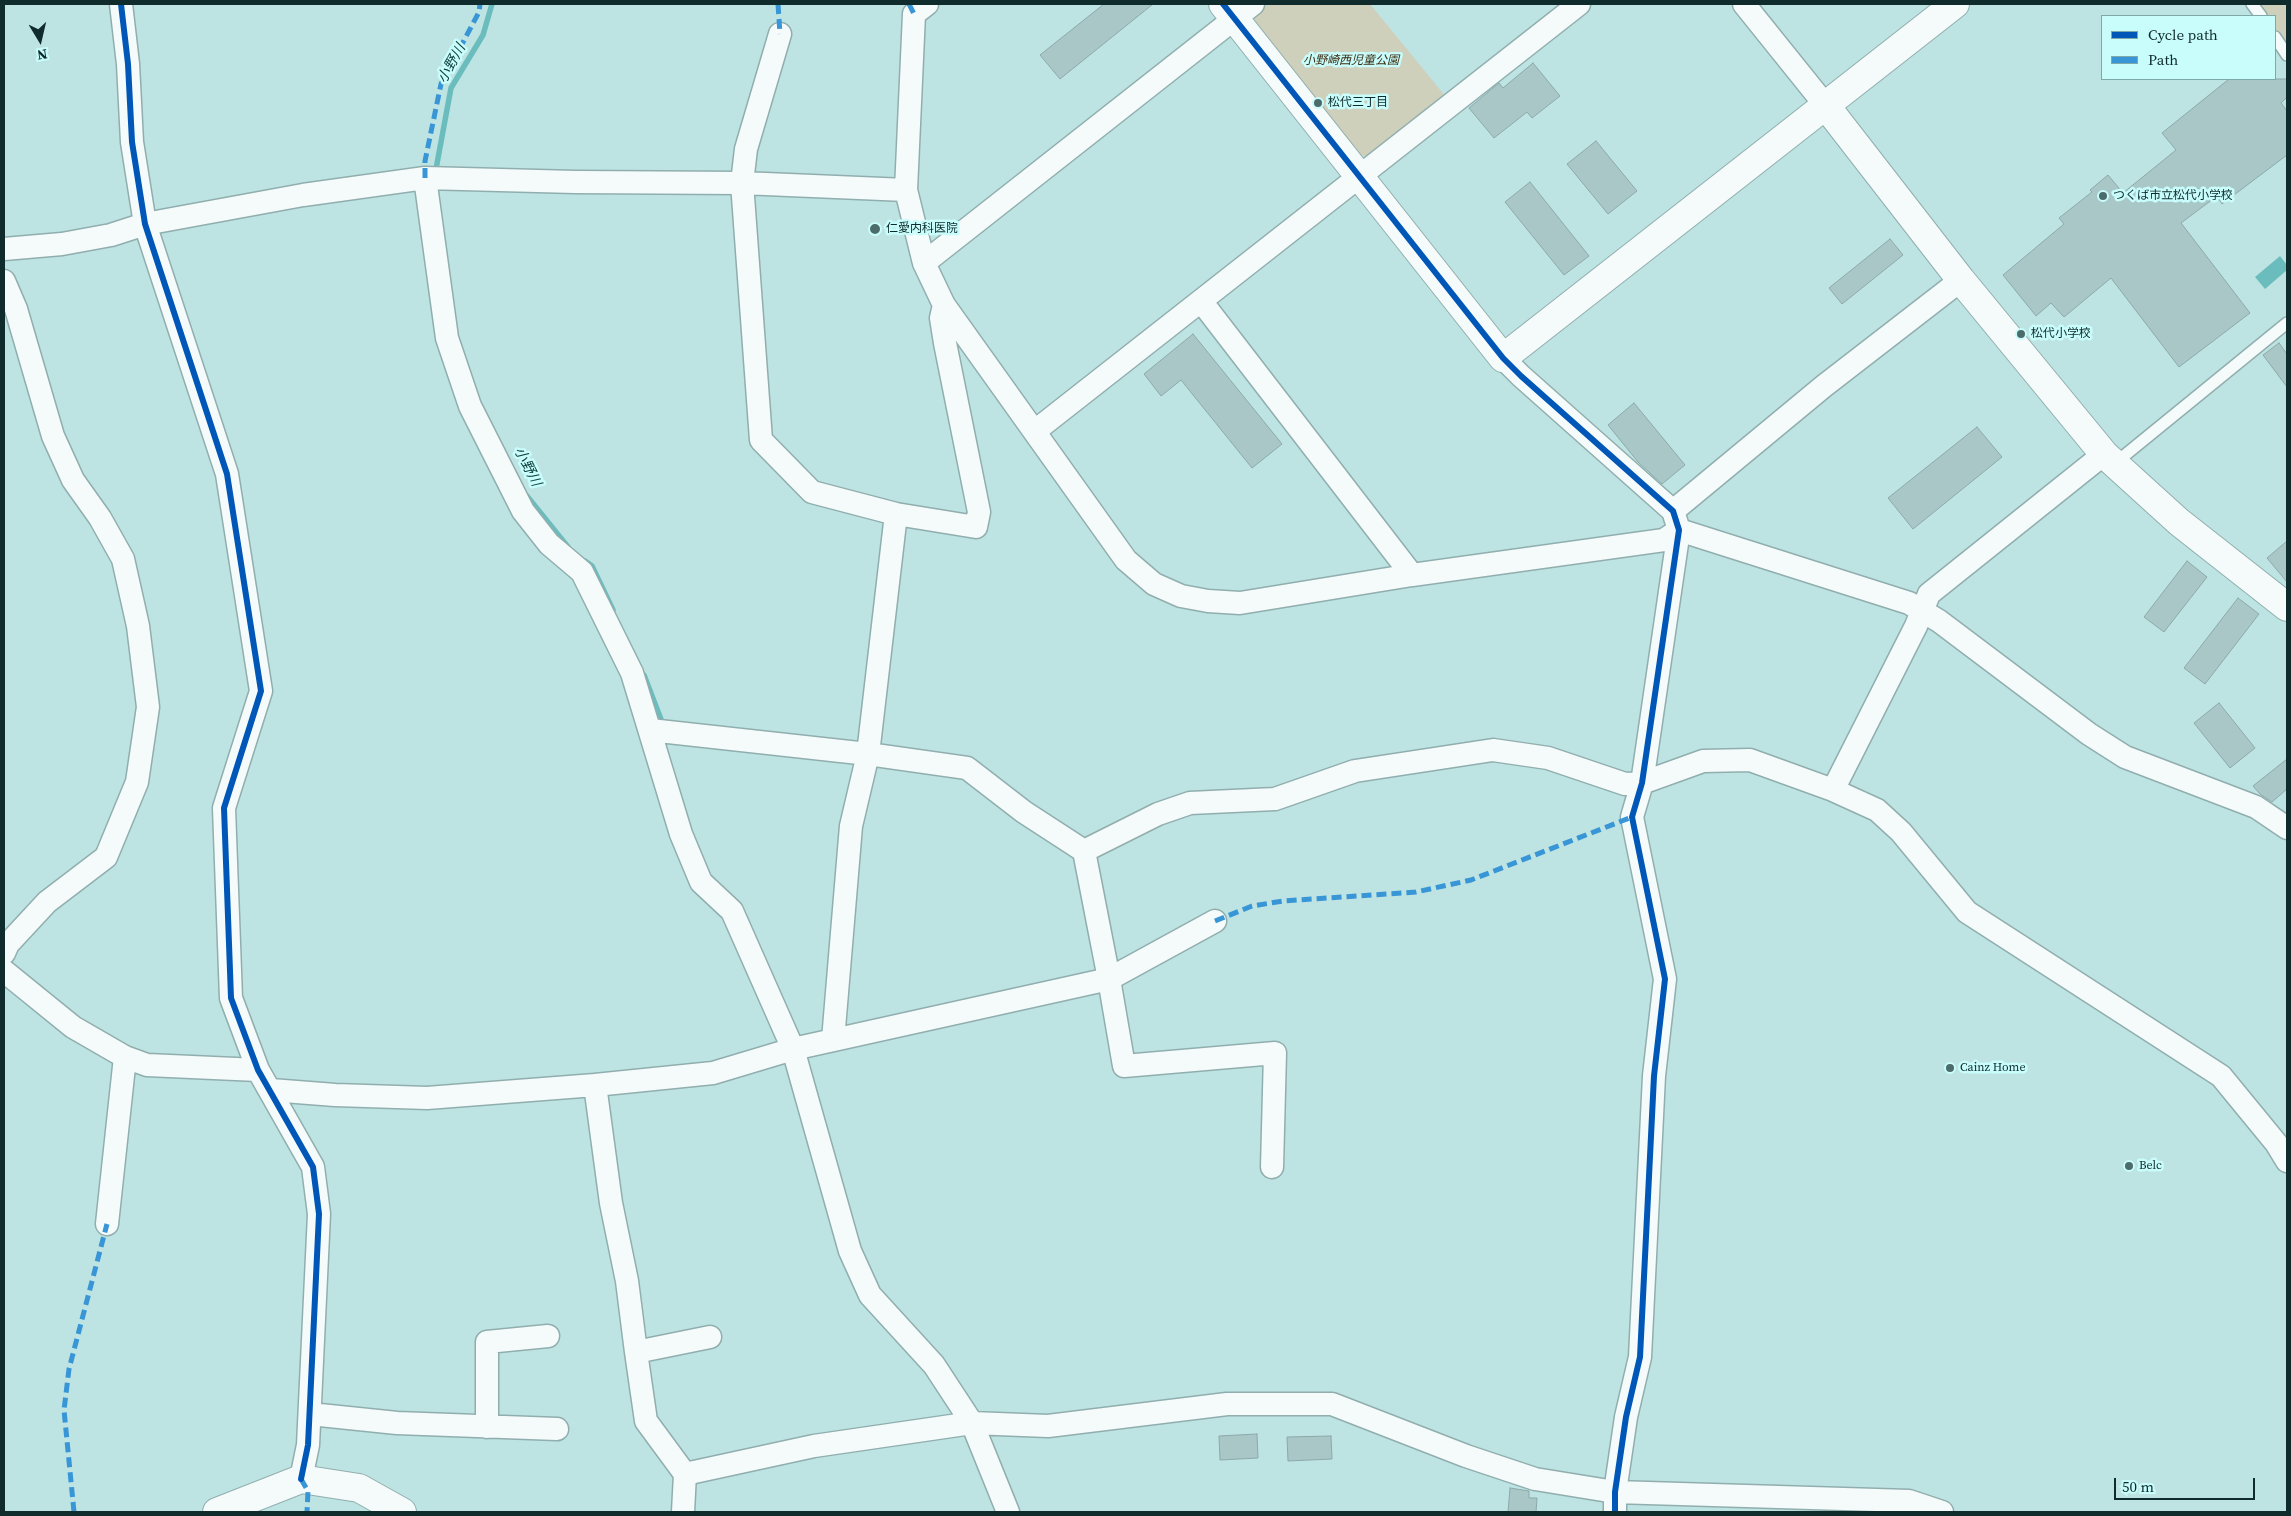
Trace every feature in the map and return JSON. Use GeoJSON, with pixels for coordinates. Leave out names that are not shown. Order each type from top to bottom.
{"type":"FeatureCollection","features":[{"type":"Feature","properties":{"kind":"street"},"geometry":{"type":"LineString","coordinates":[[120,4],[128,64],[132,142],[145,224],[227,474],[261,691],[224,808],[231,998],[258,1070],[313,1167],[319,1214],[308,1445],[301,1479]]}},
{"type":"Feature","properties":{"kind":"street"},"geometry":{"type":"LineString","coordinates":[[927,4],[914,14],[906,190],[924,263],[944,305],[1126,560],[1154,584],[1181,596],[1208,601],[1240,603],[1412,575],[1664,540],[1676,521],[1824,386],[1961,280]]}},
{"type":"Feature","properties":{"kind":"street"},"geometry":{"type":"LineString","coordinates":[[1035,431],[1580,4]]}},
{"type":"Feature","properties":{"kind":"street"},"geometry":{"type":"LineString","coordinates":[[1744,4],[1961,280],[2109,459],[2179,522],[2287,607]]}},
{"type":"Feature","properties":{"kind":"street"},"geometry":{"type":"LineString","coordinates":[[1503,358],[1955,4]]}},
{"type":"Feature","properties":{"kind":"street"},"geometry":{"type":"LineString","coordinates":[[924,263],[1237,8],[1360,176],[1503,358],[1676,521],[1909,603],[1939,621],[2089,734],[2125,757],[2256,807],[2287,828]]}},
{"type":"Feature","properties":{"kind":"street"},"geometry":{"type":"LineString","coordinates":[[780,34],[746,149],[742,183],[761,440],[812,492],[896,514],[976,527],[979,512],[942,326],[941,318],[944,305]]}},
{"type":"Feature","properties":{"kind":"street"},"geometry":{"type":"LineString","coordinates":[[425,178],[447,338],[470,406],[523,511],[549,544],[582,572],[632,673],[681,834],[702,882],[732,911],[792,1049],[850,1251],[870,1295],[934,1365],[972,1423],[1008,1512]]}},
{"type":"Feature","properties":{"kind":"street"},"geometry":{"type":"LineString","coordinates":[[4,249],[94,238],[145,224],[303,195],[425,178],[575,182],[742,183],[906,190]]}},
{"type":"Feature","properties":{"kind":"street"},"geometry":{"type":"LineString","coordinates":[[4,281],[16,309],[53,436],[73,480],[100,518],[122,559],[138,626],[148,707],[137,782],[106,856],[47,902],[8,944],[4,953]]}},
{"type":"Feature","properties":{"kind":"street"},"geometry":{"type":"LineString","coordinates":[[1201,301],[1412,575]]}},
{"type":"Feature","properties":{"kind":"street"},"geometry":{"type":"LineString","coordinates":[[1833,790],[1916,626],[1929,594],[2109,459]]}},
{"type":"Feature","properties":{"kind":"street"},"geometry":{"type":"LineString","coordinates":[[833,1040],[851,826],[868,754],[896,514]]}},
{"type":"Feature","properties":{"kind":"street"},"geometry":{"type":"LineString","coordinates":[[1615,1502],[1626,1417],[1640,1357],[1654,1076],[1665,979],[1632,817],[1642,783],[1676,521]]}},
{"type":"Feature","properties":{"kind":"street"},"geometry":{"type":"LineString","coordinates":[[650,730],[868,754],[967,768],[1024,812],[1084,851],[1124,1066],[1276,1053],[1272,1167]]}},
{"type":"Feature","properties":{"kind":"street"},"geometry":{"type":"LineString","coordinates":[[1084,851],[1158,814],[1190,803],[1275,799],[1355,771],[1493,750],[1548,758],[1625,784],[1642,783],[1703,761],[1726,759],[1750,760],[1833,790],[1877,810],[1901,832],[1967,912],[2221,1076],[2276,1143],[2287,1162]]}},
{"type":"Feature","properties":{"kind":"street"},"geometry":{"type":"LineString","coordinates":[[270,1090],[335,1095],[427,1098],[595,1085],[713,1073],[792,1049],[1109,979],[1215,921]]}},
{"type":"Feature","properties":{"kind":"street"},"geometry":{"type":"LineString","coordinates":[[4,971],[73,1027],[125,1057],[147,1065],[258,1070]]}},
{"type":"Feature","properties":{"kind":"street"},"geometry":{"type":"LineString","coordinates":[[106,1224],[125,1057]]}},
{"type":"Feature","properties":{"kind":"street"},"geometry":{"type":"LineString","coordinates":[[595,1085],[611,1203],[626,1280],[646,1420],[685,1474],[683,1512]]}},
{"type":"Feature","properties":{"kind":"street"},"geometry":{"type":"LineString","coordinates":[[487,1427],[487,1342],[548,1336]]}},
{"type":"Feature","properties":{"kind":"street"},"geometry":{"type":"LineString","coordinates":[[636,1352],[710,1337]]}},
{"type":"Feature","properties":{"kind":"street"},"geometry":{"type":"LineString","coordinates":[[685,1474],[814,1446],[972,1423],[1048,1426],[1227,1404],[1332,1404],[1466,1456],[1535,1479],[1615,1502],[1909,1501],[1942,1512]]}},
{"type":"Feature","properties":{"kind":"street"},"geometry":{"type":"LineString","coordinates":[[310,1414],[397,1424],[557,1429]]}},
{"type":"Feature","properties":{"kind":"street"},"geometry":{"type":"LineString","coordinates":[[217,1512],[301,1479],[359,1488],[402,1512]]}},
{"type":"Feature","properties":{"kind":"lane"},"geometry":{"type":"LineString","coordinates":[[2252,4],[2260,15]]}},
{"type":"Feature","properties":{"kind":"lane"},"geometry":{"type":"LineString","coordinates":[[2276,38],[2287,55]]}},
{"type":"Feature","properties":{"kind":"lane"},"geometry":{"type":"LineString","coordinates":[[2109,459],[2287,323]]}},
{"type":"Feature","properties":{"kind":"green space","name":"小野崎西児童公園"},"geometry":{"type":"Polygon","coordinates":[[[1268,4],[1370,4],[1446,97],[1370,155],[1361,156],[1255,26],[1255,14],[1268,4]]]}},
{"type":"Feature","properties":{"kind":"green space"},"geometry":{"type":"Polygon","coordinates":[[[2252,4],[2287,4],[2287,55],[2276,38],[2276,15],[2260,15],[2252,4]]]}},
{"type":"Feature","properties":{"kind":"water"},"geometry":{"type":"Polygon","coordinates":[[[2280,256],[2287,265],[2287,270],[2265,289],[2255,277],[2280,256]]]}},
{"type":"Feature","properties":{"kind":"building"},"geometry":{"type":"Polygon","coordinates":[[[1104,4],[1153,4],[1060,79],[1040,55],[1104,4]]]}},
{"type":"Feature","properties":{"kind":"building"},"geometry":{"type":"Polygon","coordinates":[[[1533,63],[1560,96],[1532,118],[1527,112],[1494,138],[1469,108],[1499,83],[1503,88],[1533,63]]]}},
{"type":"Feature","properties":{"kind":"building"},"geometry":{"type":"Polygon","coordinates":[[[2287,79],[2287,97],[2281,103],[2287,111],[2287,155],[2222,204],[2217,196],[2181,223],[2250,313],[2179,367],[2111,278],[2064,317],[2051,303],[2036,316],[2003,275],[2064,224],[2059,218],[2092,192],[2090,190],[2108,175],[2123,193],[2176,150],[2162,133],[2228,80],[2287,79]]]}},
{"type":"Feature","properties":{"kind":"building"},"geometry":{"type":"Polygon","coordinates":[[[1596,141],[1637,191],[1608,214],[1567,164],[1596,141]]]}},
{"type":"Feature","properties":{"kind":"building"},"geometry":{"type":"Polygon","coordinates":[[[1530,182],[1589,256],[1564,275],[1505,202],[1530,182]]]}},
{"type":"Feature","properties":{"kind":"building"},"geometry":{"type":"Polygon","coordinates":[[[1890,239],[1903,255],[1842,304],[1829,288],[1890,239]]]}},
{"type":"Feature","properties":{"kind":"building"},"geometry":{"type":"Polygon","coordinates":[[[1193,334],[1282,444],[1252,468],[1181,380],[1161,396],[1144,374],[1193,334]]]}},
{"type":"Feature","properties":{"kind":"building"},"geometry":{"type":"Polygon","coordinates":[[[2279,343],[2287,354],[2287,387],[2263,355],[2279,343]]]}},
{"type":"Feature","properties":{"kind":"building"},"geometry":{"type":"Polygon","coordinates":[[[1634,403],[1685,465],[1662,484],[1638,462],[1608,425],[1634,403]]]}},
{"type":"Feature","properties":{"kind":"building"},"geometry":{"type":"Polygon","coordinates":[[[1977,427],[2002,457],[1913,529],[1888,498],[1977,427]]]}},
{"type":"Feature","properties":{"kind":"building"},"geometry":{"type":"Polygon","coordinates":[[[2287,541],[2287,582],[2267,558],[2287,541]]]}},
{"type":"Feature","properties":{"kind":"building"},"geometry":{"type":"Polygon","coordinates":[[[2187,561],[2207,577],[2164,632],[2144,617],[2187,561]]]}},
{"type":"Feature","properties":{"kind":"building"},"geometry":{"type":"Polygon","coordinates":[[[2238,598],[2259,614],[2205,684],[2184,668],[2238,598]]]}},
{"type":"Feature","properties":{"kind":"building"},"geometry":{"type":"Polygon","coordinates":[[[2219,703],[2255,748],[2230,768],[2194,723],[2219,703]]]}},
{"type":"Feature","properties":{"kind":"building"},"geometry":{"type":"Polygon","coordinates":[[[2287,759],[2287,789],[2272,802],[2260,794],[2253,786],[2287,759]]]}},
{"type":"Feature","properties":{"kind":"building"},"geometry":{"type":"Polygon","coordinates":[[[1257,1434],[1258,1458],[1220,1460],[1219,1436],[1257,1434]]]}},
{"type":"Feature","properties":{"kind":"building"},"geometry":{"type":"Polygon","coordinates":[[[1331,1436],[1332,1459],[1288,1461],[1287,1437],[1331,1436]]]}},
{"type":"Feature","properties":{"kind":"building"},"geometry":{"type":"Polygon","coordinates":[[[1510,1488],[1529,1491],[1529,1498],[1537,1498],[1536,1512],[1508,1512],[1510,1488]]]}},
{"type":"Feature","properties":{"kind":"waterway","name":"小野川"},"geometry":{"type":"LineString","coordinates":[[436,169],[451,88],[483,35],[492,4]]}},
{"type":"Feature","properties":{"kind":"waterway","name":"小野川"},"geometry":{"type":"LineString","coordinates":[[527,496],[568,547]]}},
{"type":"Feature","properties":{"kind":"waterway","name":"小野川"},"geometry":{"type":"LineString","coordinates":[[585,561],[592,566],[613,610]]}},
{"type":"Feature","properties":{"kind":"waterway","name":"小野川"},"geometry":{"type":"LineString","coordinates":[[644,675],[662,722]]}},
{"type":"Feature","properties":{"kind":"marked path"},"geometry":{"type":"LineString","coordinates":[[425,178],[425,161],[441,84],[479,12],[480,4]]}},
{"type":"Feature","properties":{"kind":"marked path"},"geometry":{"type":"LineString","coordinates":[[778,4],[780,34]]}},
{"type":"Feature","properties":{"kind":"marked path"},"geometry":{"type":"LineString","coordinates":[[909,4],[914,14]]}},
{"type":"Feature","properties":{"kind":"marked path"},"geometry":{"type":"LineString","coordinates":[[1215,921],[1252,906],[1283,901],[1416,892],[1471,880],[1632,817]]}},
{"type":"Feature","properties":{"kind":"marked path"},"geometry":{"type":"LineString","coordinates":[[74,1512],[64,1410],[69,1369],[107,1224]]}},
{"type":"Feature","properties":{"kind":"marked path"},"geometry":{"type":"LineString","coordinates":[[301,1479],[308,1491],[307,1512]]}},
{"type":"Feature","properties":{"kind":"cycle path"},"geometry":{"type":"LineString","coordinates":[[121,4],[128,64],[132,142],[145,224],[227,474],[261,691],[224,808],[231,998],[258,1070],[313,1167],[319,1214],[308,1445],[301,1479]]}},
{"type":"Feature","properties":{"kind":"cycle path"},"geometry":{"type":"LineString","coordinates":[[1223,4],[1503,358],[1673,511],[1679,530],[1642,783],[1632,817],[1665,979],[1654,1076],[1640,1357],[1626,1417],[1615,1492],[1615,1512]]}},
{"type":"Feature","properties":{"kind":"place","name":"松代三丁目"},"geometry":{"type":"Point","coordinates":[1318,103]}},
{"type":"Feature","properties":{"kind":"place","name":"つくば市立松代小学校"},"geometry":{"type":"Point","coordinates":[2103,196]}},
{"type":"Feature","properties":{"kind":"place","name":"仁愛内科医院"},"geometry":{"type":"Point","coordinates":[875,229]}},
{"type":"Feature","properties":{"kind":"place","name":"松代小学校"},"geometry":{"type":"Point","coordinates":[2021,334]}},
{"type":"Feature","properties":{"kind":"place","name":"Cainz Home"},"geometry":{"type":"Point","coordinates":[1950,1068]}},
{"type":"Feature","properties":{"kind":"place","name":"Belc"},"geometry":{"type":"Point","coordinates":[2129,1166]}}]}
